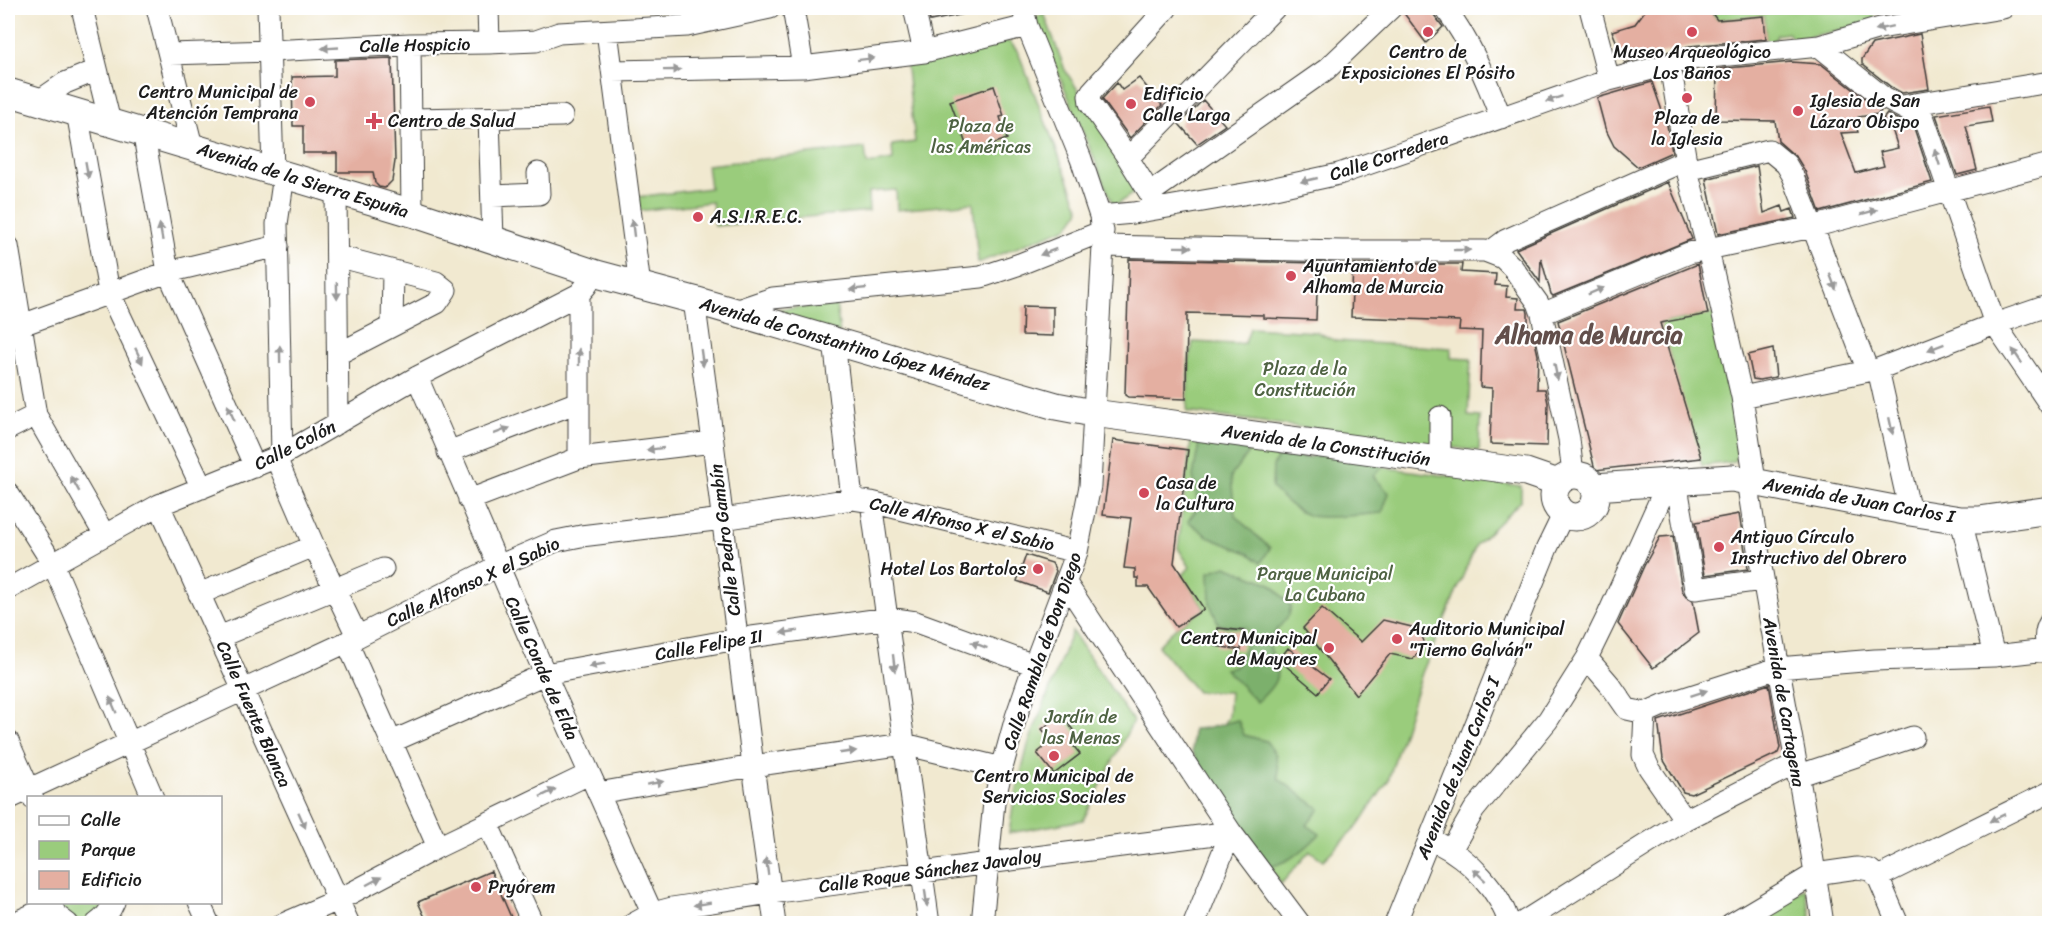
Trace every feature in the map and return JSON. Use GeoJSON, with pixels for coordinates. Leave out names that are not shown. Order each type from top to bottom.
{"type":"FeatureCollection","features":[{"type":"Feature","properties":{"kind":"main road","name":"Avenida de la Sierra Espuña"},"geometry":{"type":"LineString","coordinates":[[8,92],[412,213],[597,274]]}},
{"type":"Feature","properties":{"kind":"main road","name":"Avenida de Constantino López Méndez"},"geometry":{"type":"LineString","coordinates":[[597,274],[1056,406],[1093,413]]}},
{"type":"Feature","properties":{"kind":"main road","name":"Avenida de la Constitución"},"geometry":{"type":"LineString","coordinates":[[1093,413],[1526,472],[1580,488]]}},
{"type":"Feature","properties":{"kind":"main road","name":"Avenida de Juan Carlos I"},"geometry":{"type":"LineString","coordinates":[[1564,513],[1578,516],[1584,514],[1580,488],[1732,478],[1910,512],[1961,519],[1980,520],[2049,510]]}},
{"type":"Feature","properties":{"kind":"street"},"geometry":{"type":"LineString","coordinates":[[82,8],[110,122]]}},
{"type":"Feature","properties":{"kind":"street"},"geometry":{"type":"LineString","coordinates":[[157,8],[192,146]]}},
{"type":"Feature","properties":{"kind":"street"},"geometry":{"type":"LineString","coordinates":[[268,8],[278,173],[279,456],[314,546],[335,590],[391,742],[438,847]]}},
{"type":"Feature","properties":{"kind":"street"},"geometry":{"type":"LineString","coordinates":[[488,8],[489,44]]}},
{"type":"Feature","properties":{"kind":"street","name":"Calle Hospicio"},"geometry":{"type":"LineString","coordinates":[[169,54],[410,44],[489,44],[536,40],[559,33],[607,31],[658,17],[687,26],[770,8]]}},
{"type":"Feature","properties":{"kind":"street"},"geometry":{"type":"LineString","coordinates":[[793,8],[803,67]]}},
{"type":"Feature","properties":{"kind":"street"},"geometry":{"type":"LineString","coordinates":[[914,8],[924,52]]}},
{"type":"Feature","properties":{"kind":"street"},"geometry":{"type":"LineString","coordinates":[[1060,108],[1089,96],[1167,8]]}},
{"type":"Feature","properties":{"kind":"street"},"geometry":{"type":"LineString","coordinates":[[1128,158],[1275,8]]}},
{"type":"Feature","properties":{"kind":"street"},"geometry":{"type":"LineString","coordinates":[[1089,96],[1090,103],[1155,201],[1327,69],[1391,8]]}},
{"type":"Feature","properties":{"kind":"street"},"geometry":{"type":"LineString","coordinates":[[1445,8],[1458,25],[1484,74],[1501,117]]}},
{"type":"Feature","properties":{"kind":"street"},"geometry":{"type":"LineString","coordinates":[[1590,8],[1609,80]]}},
{"type":"Feature","properties":{"kind":"street","name":"Calle Corredera"},"geometry":{"type":"LineString","coordinates":[[1102,231],[1155,201],[1261,191],[1339,174],[1609,80],[1690,59],[1819,45],[1880,28],[2003,8]]}},
{"type":"Feature","properties":{"kind":"street"},"geometry":{"type":"LineString","coordinates":[[613,71],[803,67],[924,52],[1025,17],[1081,159],[1102,231]]}},
{"type":"Feature","properties":{"kind":"street"},"geometry":{"type":"LineString","coordinates":[[607,31],[640,286]]}},
{"type":"Feature","properties":{"kind":"street"},"geometry":{"type":"LineString","coordinates":[[410,44],[412,213]]}},
{"type":"Feature","properties":{"kind":"street"},"geometry":{"type":"LineString","coordinates":[[1819,45],[1884,98],[1924,119],[1995,324],[2049,405]]}},
{"type":"Feature","properties":{"kind":"street","name":"Avenida de Cartagena"},"geometry":{"type":"LineString","coordinates":[[1670,64],[1687,165],[1742,397],[1762,580],[1822,924]]}},
{"type":"Feature","properties":{"kind":"street"},"geometry":{"type":"LineString","coordinates":[[39,101],[65,83],[97,70]]}},
{"type":"Feature","properties":{"kind":"street"},"geometry":{"type":"LineString","coordinates":[[1902,106],[2049,82]]}},
{"type":"Feature","properties":{"kind":"street"},"geometry":{"type":"LineString","coordinates":[[77,112],[109,292],[202,488]]}},
{"type":"Feature","properties":{"kind":"street"},"geometry":{"type":"LineString","coordinates":[[412,119],[562,116]]}},
{"type":"Feature","properties":{"kind":"street"},"geometry":{"type":"LineString","coordinates":[[489,118],[493,239]]}},
{"type":"Feature","properties":{"kind":"street"},"geometry":{"type":"LineString","coordinates":[[143,132],[168,272],[255,467]]}},
{"type":"Feature","properties":{"kind":"street"},"geometry":{"type":"LineString","coordinates":[[1490,252],[1506,240],[1687,165],[1769,150],[1790,170],[1873,370],[1910,512]]}},
{"type":"Feature","properties":{"kind":"street"},"geometry":{"type":"LineString","coordinates":[[1542,314],[1689,253],[1812,227],[2049,164]]}},
{"type":"Feature","properties":{"kind":"street"},"geometry":{"type":"LineString","coordinates":[[492,196],[539,194],[538,173]]}},
{"type":"Feature","properties":{"kind":"street"},"geometry":{"type":"LineString","coordinates":[[336,190],[338,423]]}},
{"type":"Feature","properties":{"kind":"street"},"geometry":{"type":"LineString","coordinates":[[1133,213],[1137,246]]}},
{"type":"Feature","properties":{"kind":"street"},"geometry":{"type":"LineString","coordinates":[[732,312],[773,298],[981,277],[1102,231],[1137,246],[1490,252],[1503,258],[1513,268],[1538,303],[1580,488]]}},
{"type":"Feature","properties":{"kind":"street","name":"Calle Rambla de Don Diego"},"geometry":{"type":"LineString","coordinates":[[982,924],[994,802],[1002,768],[1034,665],[1077,552],[1090,486],[1102,231]]}},
{"type":"Feature","properties":{"kind":"street"},"geometry":{"type":"LineString","coordinates":[[8,246],[15,327],[36,415],[104,534]]}},
{"type":"Feature","properties":{"kind":"street"},"geometry":{"type":"LineString","coordinates":[[15,327],[168,272],[278,246]]}},
{"type":"Feature","properties":{"kind":"street"},"geometry":{"type":"LineString","coordinates":[[337,256],[436,282],[446,290],[437,303],[338,354]]}},
{"type":"Feature","properties":{"kind":"street"},"geometry":{"type":"LineString","coordinates":[[393,271],[393,326]]}},
{"type":"Feature","properties":{"kind":"street"},"geometry":{"type":"LineString","coordinates":[[579,458],[579,294],[597,274]]}},
{"type":"Feature","properties":{"kind":"street","name":"Calle Colón"},"geometry":{"type":"LineString","coordinates":[[8,589],[159,505],[279,456],[417,377],[579,294]]}},
{"type":"Feature","properties":{"kind":"street","name":"Calle Pedro Gambín"},"geometry":{"type":"LineString","coordinates":[[693,300],[775,924]]}},
{"type":"Feature","properties":{"kind":"street"},"geometry":{"type":"LineString","coordinates":[[1742,397],[1873,370],[2049,305]]}},
{"type":"Feature","properties":{"kind":"street"},"geometry":{"type":"LineString","coordinates":[[834,342],[862,500],[888,618],[929,924]]}},
{"type":"Feature","properties":{"kind":"street","name":"Calle Conde de Elda"},"geometry":{"type":"LineString","coordinates":[[417,377],[545,674],[655,918]]}},
{"type":"Feature","properties":{"kind":"street"},"geometry":{"type":"LineString","coordinates":[[448,452],[578,402]]}},
{"type":"Feature","properties":{"kind":"street"},"geometry":{"type":"LineString","coordinates":[[8,429],[36,415]]}},
{"type":"Feature","properties":{"kind":"street"},"geometry":{"type":"LineString","coordinates":[[1440,417],[1440,461]]}},
{"type":"Feature","properties":{"kind":"street"},"geometry":{"type":"LineString","coordinates":[[469,500],[579,458],[713,442]]}},
{"type":"Feature","properties":{"kind":"street"},"geometry":{"type":"LineString","coordinates":[[1672,482],[1695,589],[1762,580]]}},
{"type":"Feature","properties":{"kind":"street"},"geometry":{"type":"LineString","coordinates":[[1451,850],[1474,810],[1548,720],[1587,658],[1672,482]]}},
{"type":"Feature","properties":{"kind":"street","name":"Calle Alfonso X el Sabio"},"geometry":{"type":"LineString","coordinates":[[8,799],[31,793],[129,742],[352,639],[498,566],[556,541],[862,500],[1077,552]]}},
{"type":"Feature","properties":{"kind":"street","name":"Calle Fuente Blanca"},"geometry":{"type":"LineString","coordinates":[[159,505],[349,924]]}},
{"type":"Feature","properties":{"kind":"street"},"geometry":{"type":"LineString","coordinates":[[11,506],[53,564],[152,796]]}},
{"type":"Feature","properties":{"kind":"street","name":"Avenida de Juan Carlos I"},"geometry":{"type":"LineString","coordinates":[[1395,924],[1543,559],[1564,513]]}},
{"type":"Feature","properties":{"kind":"street"},"geometry":{"type":"LineString","coordinates":[[1961,519],[1994,656]]}},
{"type":"Feature","properties":{"kind":"street"},"geometry":{"type":"LineString","coordinates":[[200,594],[314,546]]}},
{"type":"Feature","properties":{"kind":"street"},"geometry":{"type":"LineString","coordinates":[[219,637],[383,569]]}},
{"type":"Feature","properties":{"kind":"street"},"geometry":{"type":"LineString","coordinates":[[1066,583],[1231,832],[1282,914],[1300,924]]}},
{"type":"Feature","properties":{"kind":"street","name":"Calle Felipe II"},"geometry":{"type":"LineString","coordinates":[[391,742],[545,674],[737,639],[888,618],[916,622],[1034,665]]}},
{"type":"Feature","properties":{"kind":"street"},"geometry":{"type":"LineString","coordinates":[[1587,658],[1611,686],[1627,710],[1645,713],[1663,705],[1778,668],[1875,660],[2048,652],[2046,629],[2049,622]]}},
{"type":"Feature","properties":{"kind":"street"},"geometry":{"type":"LineString","coordinates":[[1645,713],[1643,755],[1649,768],[1685,820]]}},
{"type":"Feature","properties":{"kind":"street"},"geometry":{"type":"LineString","coordinates":[[1520,924],[1685,820],[1796,770],[1913,737]]}},
{"type":"Feature","properties":{"kind":"street"},"geometry":{"type":"LineString","coordinates":[[8,741],[31,793]]}},
{"type":"Feature","properties":{"kind":"street"},"geometry":{"type":"LineString","coordinates":[[283,924],[338,900],[487,823],[593,783],[753,766],[904,744],[1002,768]]}},
{"type":"Feature","properties":{"kind":"street"},"geometry":{"type":"LineString","coordinates":[[1878,877],[2049,792]]}},
{"type":"Feature","properties":{"kind":"street"},"geometry":{"type":"LineString","coordinates":[[487,823],[533,924]]}},
{"type":"Feature","properties":{"kind":"street"},"geometry":{"type":"LineString","coordinates":[[1194,924],[1231,832]]}},
{"type":"Feature","properties":{"kind":"street","name":"Calle Roque Sánchez Javaloy"},"geometry":{"type":"LineString","coordinates":[[633,924],[655,918],[672,908],[988,863],[1231,832]]}},
{"type":"Feature","properties":{"kind":"street"},"geometry":{"type":"LineString","coordinates":[[1429,839],[1451,850],[1493,888],[1505,909],[1509,924]]}},
{"type":"Feature","properties":{"kind":"street"},"geometry":{"type":"LineString","coordinates":[[1741,921],[1815,874],[1857,868],[1870,870],[1878,877],[1898,924]]}},
{"type":"Feature","properties":{"kind":"street"},"geometry":{"type":"LineString","coordinates":[[12,924],[50,904],[56,915],[68,924]]}},
{"type":"Feature","properties":{"kind":"street"},"geometry":{"type":"LineString","coordinates":[[96,924],[103,919],[114,904]]}},
{"type":"Feature","properties":{"kind":"street"},"geometry":{"type":"LineString","coordinates":[[199,904],[209,924]]}},
{"type":"Feature","properties":{"kind":"green space"},"geometry":{"type":"Polygon","coordinates":[[[1708,8],[1873,8],[1876,22],[1794,40],[1788,33],[1777,35],[1774,41],[1766,42],[1764,16],[1717,20],[1708,8]]]}},
{"type":"Feature","properties":{"kind":"green space"},"geometry":{"type":"Polygon","coordinates":[[[1044,13],[1065,70],[1141,188],[1114,206],[1035,18],[1044,13]]]}},
{"type":"Feature","properties":{"kind":"green space","name":"Plaza de las Américas"},"geometry":{"type":"Polygon","coordinates":[[[999,39],[1010,42],[1018,52],[1080,210],[1068,227],[978,263],[973,203],[897,210],[896,190],[868,192],[869,211],[715,226],[712,202],[639,211],[637,197],[710,188],[707,165],[865,148],[867,164],[893,160],[892,145],[915,142],[906,60],[999,39]]]}},
{"type":"Feature","properties":{"kind":"green space"},"geometry":{"type":"Polygon","coordinates":[[[836,304],[840,334],[777,312],[780,309],[836,304]]]}},
{"type":"Feature","properties":{"kind":"green space"},"geometry":{"type":"Polygon","coordinates":[[[1718,313],[1740,432],[1740,448],[1733,462],[1702,466],[1660,323],[1718,313]]]}},
{"type":"Feature","properties":{"kind":"green space","name":"Plaza de la Constitución"},"geometry":{"type":"Polygon","coordinates":[[[1250,328],[1317,332],[1336,341],[1451,348],[1451,358],[1471,359],[1468,416],[1480,417],[1479,451],[1187,412],[1189,362],[1193,342],[1245,343],[1250,328]]]}},
{"type":"Feature","properties":{"kind":"green space"},"geometry":{"type":"Polygon","coordinates":[[[1200,437],[1250,444],[1247,455],[1231,476],[1235,516],[1270,548],[1261,563],[1248,553],[1210,538],[1188,521],[1198,507],[1193,476],[1200,437]]]}},
{"type":"Feature","properties":{"kind":"green space","name":"Parque Municipal La Cubana"},"geometry":{"type":"Polygon","coordinates":[[[1191,441],[1521,486],[1521,501],[1476,545],[1422,673],[1388,781],[1358,826],[1323,860],[1310,851],[1281,884],[1225,799],[1196,765],[1228,717],[1230,692],[1197,692],[1158,646],[1176,627],[1204,609],[1182,576],[1190,567],[1178,548],[1191,441]]]}},
{"type":"Feature","properties":{"kind":"green space"},"geometry":{"type":"Polygon","coordinates":[[[1280,453],[1292,453],[1302,458],[1329,454],[1376,458],[1383,467],[1373,476],[1389,493],[1382,513],[1328,517],[1311,516],[1300,512],[1272,488],[1273,466],[1280,453]]]}},
{"type":"Feature","properties":{"kind":"green space"},"geometry":{"type":"Polygon","coordinates":[[[1226,566],[1271,584],[1291,606],[1289,615],[1268,641],[1277,674],[1272,687],[1257,702],[1225,669],[1235,667],[1243,653],[1247,643],[1246,628],[1219,625],[1210,604],[1209,572],[1226,566]]]}},
{"type":"Feature","properties":{"kind":"green space","name":"Jardín de las Menas"},"geometry":{"type":"Polygon","coordinates":[[[1072,631],[1133,721],[1083,820],[1009,833],[1028,745],[1072,631]]]}},
{"type":"Feature","properties":{"kind":"green space"},"geometry":{"type":"Polygon","coordinates":[[[1238,720],[1244,735],[1266,741],[1276,755],[1279,779],[1320,809],[1307,825],[1320,834],[1296,855],[1267,868],[1246,832],[1217,799],[1192,752],[1193,729],[1209,728],[1238,720]]]}},
{"type":"Feature","properties":{"kind":"green space"},"geometry":{"type":"Polygon","coordinates":[[[1805,888],[1812,923],[1746,924],[1805,888]]]}},
{"type":"Feature","properties":{"kind":"green space"},"geometry":{"type":"Polygon","coordinates":[[[56,904],[108,904],[87,921],[77,921],[56,904]]]}},
{"type":"Feature","properties":{"kind":"building"},"geometry":{"type":"Polygon","coordinates":[[[927,8],[965,8],[965,14],[930,21],[927,8]]]}},
{"type":"Feature","properties":{"kind":"building","name":"Centro de Exposiciones El Pósito"},"geometry":{"type":"Polygon","coordinates":[[[1403,8],[1433,8],[1434,15],[1443,27],[1426,43],[1403,12],[1403,8]]]}},
{"type":"Feature","properties":{"kind":"building"},"geometry":{"type":"Polygon","coordinates":[[[1647,8],[1708,8],[1717,20],[1764,16],[1766,39],[1689,46],[1625,63],[1612,31],[1635,24],[1647,8]]]}},
{"type":"Feature","properties":{"kind":"building"},"geometry":{"type":"Polygon","coordinates":[[[1882,8],[1913,8],[1913,10],[1883,15],[1882,8]]]}},
{"type":"Feature","properties":{"kind":"building"},"geometry":{"type":"Polygon","coordinates":[[[1920,34],[1929,89],[1902,93],[1862,64],[1862,59],[1872,44],[1920,34]]]}},
{"type":"Feature","properties":{"kind":"building","name":"Centro de Salud"},"geometry":{"type":"Polygon","coordinates":[[[392,58],[395,161],[392,181],[385,188],[375,183],[373,172],[337,172],[337,153],[303,153],[303,126],[293,126],[292,77],[335,76],[335,60],[392,58]]]}},
{"type":"Feature","properties":{"kind":"building"},"geometry":{"type":"Polygon","coordinates":[[[1791,62],[1821,64],[1881,111],[1878,114],[1858,117],[1859,121],[1854,121],[1858,132],[1841,133],[1856,173],[1884,166],[1880,152],[1898,148],[1892,129],[1894,128],[1883,119],[1887,114],[1914,128],[1932,182],[1820,212],[1805,171],[1797,158],[1778,141],[1775,121],[1716,120],[1717,69],[1791,62]]]}},
{"type":"Feature","properties":{"kind":"building","name":"Edificio Calle Larga"},"geometry":{"type":"Polygon","coordinates":[[[1139,78],[1162,105],[1130,138],[1102,99],[1117,83],[1122,90],[1139,78]]]}},
{"type":"Feature","properties":{"kind":"building"},"geometry":{"type":"Polygon","coordinates":[[[1652,82],[1667,125],[1672,152],[1638,167],[1614,146],[1605,128],[1597,98],[1652,82]]]}},
{"type":"Feature","properties":{"kind":"building"},"geometry":{"type":"Polygon","coordinates":[[[994,86],[1004,116],[1000,117],[1007,139],[969,152],[950,101],[994,86]]]}},
{"type":"Feature","properties":{"kind":"building"},"geometry":{"type":"Polygon","coordinates":[[[1203,100],[1225,125],[1197,144],[1179,124],[1203,100]]]}},
{"type":"Feature","properties":{"kind":"building"},"geometry":{"type":"Polygon","coordinates":[[[1989,106],[1992,122],[1966,126],[1977,170],[1957,175],[1936,115],[1989,106]]]}},
{"type":"Feature","properties":{"kind":"building"},"geometry":{"type":"Polygon","coordinates":[[[1757,166],[1764,213],[1782,206],[1784,212],[1792,209],[1795,218],[1718,234],[1706,179],[1757,166]]]}},
{"type":"Feature","properties":{"kind":"building"},"geometry":{"type":"Polygon","coordinates":[[[1668,182],[1692,239],[1553,296],[1541,258],[1540,282],[1516,249],[1668,182]]]}},
{"type":"Feature","properties":{"kind":"building"},"geometry":{"type":"Polygon","coordinates":[[[1129,259],[1318,263],[1316,320],[1264,318],[1264,315],[1187,313],[1186,399],[1128,397],[1125,395],[1129,259]]]}},
{"type":"Feature","properties":{"kind":"building"},"geometry":{"type":"Polygon","coordinates":[[[1353,264],[1462,264],[1461,272],[1496,274],[1495,285],[1507,286],[1506,297],[1518,298],[1517,309],[1527,309],[1528,332],[1533,333],[1538,355],[1537,389],[1545,389],[1548,403],[1547,446],[1490,444],[1492,388],[1480,387],[1482,331],[1459,330],[1460,321],[1351,317],[1353,264]]]}},
{"type":"Feature","properties":{"kind":"building"},"geometry":{"type":"Polygon","coordinates":[[[1698,264],[1708,314],[1660,323],[1701,458],[1595,470],[1558,321],[1698,264]]]}},
{"type":"Feature","properties":{"kind":"building"},"geometry":{"type":"Polygon","coordinates":[[[1023,306],[1053,307],[1053,336],[1022,335],[1023,306]]]}},
{"type":"Feature","properties":{"kind":"building"},"geometry":{"type":"Polygon","coordinates":[[[1773,349],[1776,377],[1753,379],[1748,355],[1773,349]]]}},
{"type":"Feature","properties":{"kind":"building"},"geometry":{"type":"Polygon","coordinates":[[[1113,440],[1188,450],[1174,563],[1204,609],[1176,627],[1148,587],[1138,587],[1135,569],[1124,568],[1131,518],[1103,515],[1113,440]]]}},
{"type":"Feature","properties":{"kind":"building","name":"Antiguo Círculo Instructivo del Obrero"},"geometry":{"type":"Polygon","coordinates":[[[1739,514],[1748,569],[1705,575],[1696,522],[1739,514]]]}},
{"type":"Feature","properties":{"kind":"building"},"geometry":{"type":"Polygon","coordinates":[[[1673,536],[1682,591],[1693,601],[1699,633],[1653,668],[1618,624],[1644,566],[1660,537],[1673,536]]]}},
{"type":"Feature","properties":{"kind":"building","name":"Hotel Los Bartolos"},"geometry":{"type":"Polygon","coordinates":[[[1026,555],[1052,563],[1056,571],[1048,592],[1017,581],[1026,555]]]}},
{"type":"Feature","properties":{"kind":"building"},"geometry":{"type":"Polygon","coordinates":[[[1322,608],[1361,642],[1383,620],[1420,629],[1425,645],[1413,659],[1390,654],[1356,695],[1303,628],[1322,608]]]}},
{"type":"Feature","properties":{"kind":"building"},"geometry":{"type":"Polygon","coordinates":[[[1218,628],[1244,631],[1241,650],[1216,646],[1218,628]]]}},
{"type":"Feature","properties":{"kind":"building"},"geometry":{"type":"Polygon","coordinates":[[[1288,648],[1329,679],[1318,693],[1279,660],[1288,648]]]}},
{"type":"Feature","properties":{"kind":"building"},"geometry":{"type":"Polygon","coordinates":[[[1769,684],[1780,748],[1778,753],[1691,794],[1683,792],[1663,759],[1658,721],[1769,684]]]}},
{"type":"Feature","properties":{"kind":"building"},"geometry":{"type":"Polygon","coordinates":[[[1061,714],[1079,738],[1072,744],[1080,754],[1054,774],[1037,753],[1052,741],[1042,729],[1061,714]]]}},
{"type":"Feature","properties":{"kind":"building","name":"Pryórem"},"geometry":{"type":"Polygon","coordinates":[[[491,871],[514,924],[428,924],[418,902],[491,871]]]}},
{"type":"Feature","properties":{"kind":"place","name":"Centro de Exposiciones El Pósito"},"geometry":{"type":"Point","coordinates":[1428,32]}},
{"type":"Feature","properties":{"kind":"place","name":"Museo Arqueológico Los Baños"},"geometry":{"type":"Point","coordinates":[1692,32]}},
{"type":"Feature","properties":{"kind":"place","name":"Plaza de la Iglesia"},"geometry":{"type":"Point","coordinates":[1687,98]}},
{"type":"Feature","properties":{"kind":"place","name":"Centro Municipal de Atención Temprana"},"geometry":{"type":"Point","coordinates":[310,102]}},
{"type":"Feature","properties":{"kind":"place","name":"Edificio Calle Larga"},"geometry":{"type":"Point","coordinates":[1131,104]}},
{"type":"Feature","properties":{"kind":"place","name":"Iglesia de San Lázaro Obispo"},"geometry":{"type":"Point","coordinates":[1798,111]}},
{"type":"Feature","properties":{"kind":"place","name":"Centro de Salud"},"geometry":{"type":"Point","coordinates":[374,121]}},
{"type":"Feature","properties":{"kind":"place","name":"A.S.I.R.E.C."},"geometry":{"type":"Point","coordinates":[698,217]}},
{"type":"Feature","properties":{"kind":"place","name":"Ayuntamiento de Alhama de Murcia"},"geometry":{"type":"Point","coordinates":[1291,276]}},
{"type":"Feature","properties":{"kind":"place","name":"Casa de la Cultura"},"geometry":{"type":"Point","coordinates":[1144,493]}},
{"type":"Feature","properties":{"kind":"place","name":"Antiguo Círculo Instructivo del Obrero"},"geometry":{"type":"Point","coordinates":[1719,547]}},
{"type":"Feature","properties":{"kind":"place","name":"Hotel Los Bartolos"},"geometry":{"type":"Point","coordinates":[1038,569]}},
{"type":"Feature","properties":{"kind":"place","name":"Auditorio Municipal \"Tierno Galván\""},"geometry":{"type":"Point","coordinates":[1397,639]}},
{"type":"Feature","properties":{"kind":"place","name":"Centro Municipal de Mayores"},"geometry":{"type":"Point","coordinates":[1329,648]}},
{"type":"Feature","properties":{"kind":"place","name":"Centro Municipal de Servicios Sociales"},"geometry":{"type":"Point","coordinates":[1054,756]}},
{"type":"Feature","properties":{"kind":"place","name":"Pryórem"},"geometry":{"type":"Point","coordinates":[476,887]}},
{"type":"Feature","properties":{"kind":"district","name":"Alhama de Murcia"},"geometry":{"type":"Point","coordinates":[1589,335]}}]}
